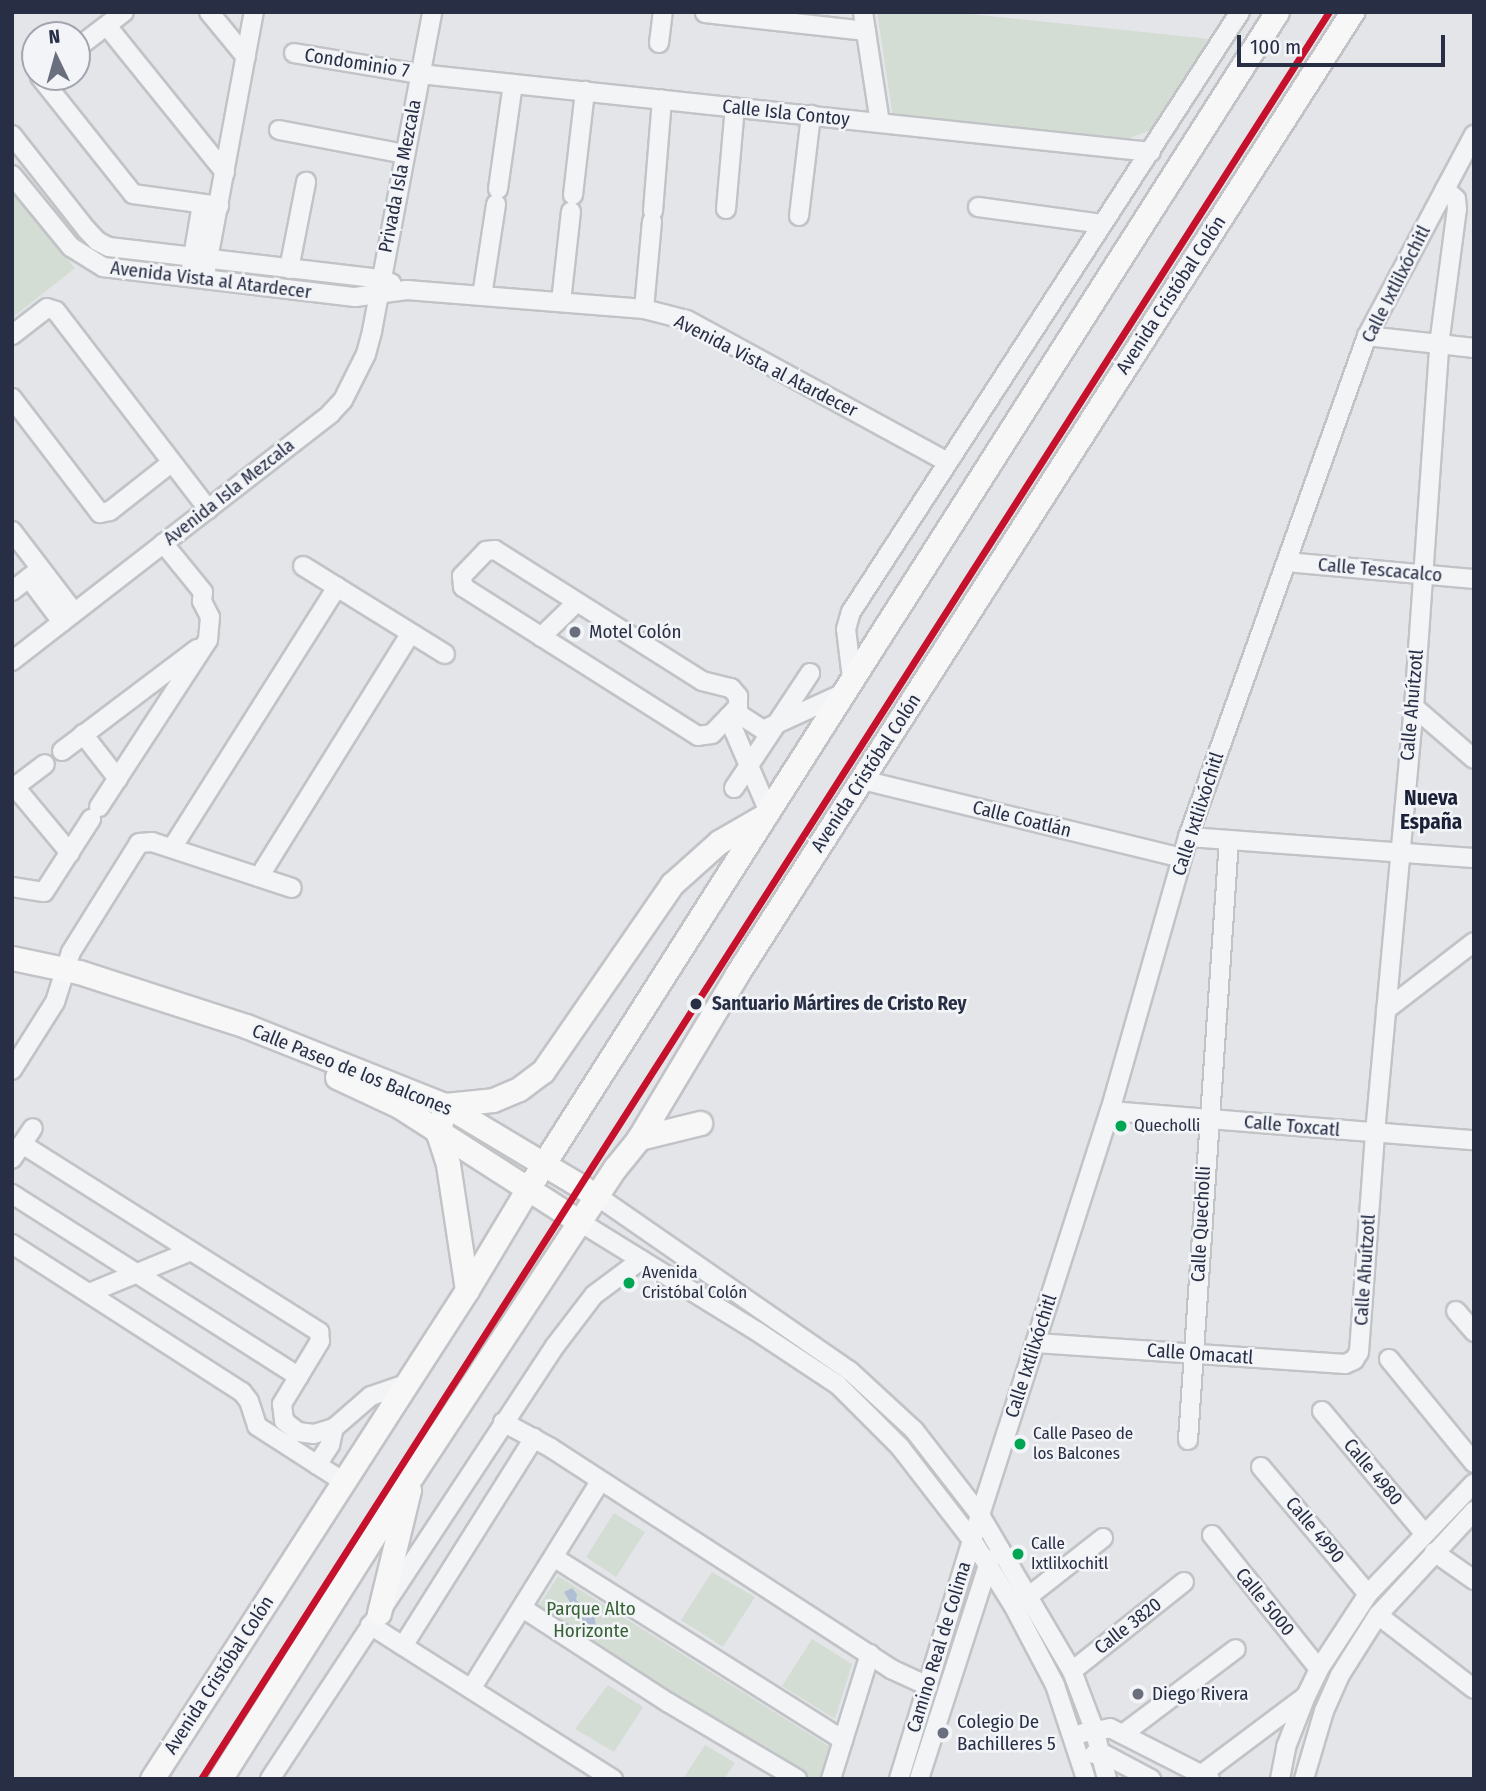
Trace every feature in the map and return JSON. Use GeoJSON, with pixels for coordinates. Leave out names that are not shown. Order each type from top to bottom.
{"type":"FeatureCollection","features":[{"type":"Feature","properties":{"kind":"main road","name":"Avenida Cristóbal Colón"},"geometry":{"type":"LineString","coordinates":[[152,1779],[408,1383],[527,1190],[1277,12]]}},
{"type":"Feature","properties":{"kind":"main road","name":"Avenida Cristóbal Colón"},"geometry":{"type":"LineString","coordinates":[[220,1779],[413,1474],[597,1196],[639,1138],[737,974],[1352,12]]}},
{"type":"Feature","properties":{"kind":"main road"},"geometry":{"type":"LineString","coordinates":[[467,1290],[448,1164],[438,1133],[445,1105],[493,1100],[519,1089],[543,1071],[672,884],[719,842],[766,813]]}},
{"type":"Feature","properties":{"kind":"main road","name":"Calle Paseo de los Balcones"},"geometry":{"type":"LineString","coordinates":[[12,958],[299,1060],[398,1106],[580,1222]]}},
{"type":"Feature","properties":{"kind":"main road","name":"Calle Paseo de los Balcones"},"geometry":{"type":"LineString","coordinates":[[12,974],[63,976],[246,1026],[445,1105],[597,1196]]}},
{"type":"Feature","properties":{"kind":"main road"},"geometry":{"type":"LineString","coordinates":[[639,1138],[699,1123]]}},
{"type":"Feature","properties":{"kind":"main road"},"geometry":{"type":"LineString","coordinates":[[375,1619],[413,1474]]}},
{"type":"Feature","properties":{"kind":"street"},"geometry":{"type":"LineString","coordinates":[[91,38],[124,12]]}},
{"type":"Feature","properties":{"kind":"street"},"geometry":{"type":"LineString","coordinates":[[209,12],[246,57]]}},
{"type":"Feature","properties":{"kind":"street"},"geometry":{"type":"LineString","coordinates":[[197,280],[210,205],[225,172],[254,12]]}},
{"type":"Feature","properties":{"kind":"street","name":"Privada Isla Mezcala"},"geometry":{"type":"LineString","coordinates":[[379,288],[432,12]]}},
{"type":"Feature","properties":{"kind":"street"},"geometry":{"type":"LineString","coordinates":[[659,43],[663,12]]}},
{"type":"Feature","properties":{"kind":"street"},"geometry":{"type":"LineString","coordinates":[[863,12],[880,123]]}},
{"type":"Feature","properties":{"kind":"street"},"geometry":{"type":"LineString","coordinates":[[731,714],[763,730],[848,686],[846,629],[851,612],[1240,12]]}},
{"type":"Feature","properties":{"kind":"street"},"geometry":{"type":"LineString","coordinates":[[705,13],[866,30]]}},
{"type":"Feature","properties":{"kind":"street"},"geometry":{"type":"LineString","coordinates":[[107,26],[225,172]]}},
{"type":"Feature","properties":{"kind":"street","name":"Condominio 7"},"geometry":{"type":"LineString","coordinates":[[294,53],[420,74]]}},
{"type":"Feature","properties":{"kind":"street","name":"Calle Isla Contoy"},"geometry":{"type":"LineString","coordinates":[[420,74],[1151,152]]}},
{"type":"Feature","properties":{"kind":"street"},"geometry":{"type":"LineString","coordinates":[[482,296],[513,84]]}},
{"type":"Feature","properties":{"kind":"street"},"geometry":{"type":"LineString","coordinates":[[51,91],[133,194],[210,205]]}},
{"type":"Feature","properties":{"kind":"street"},"geometry":{"type":"LineString","coordinates":[[561,302],[585,91]]}},
{"type":"Feature","properties":{"kind":"street"},"geometry":{"type":"LineString","coordinates":[[644,309],[662,99]]}},
{"type":"Feature","properties":{"kind":"street"},"geometry":{"type":"LineString","coordinates":[[726,209],[735,107]]}},
{"type":"Feature","properties":{"kind":"street"},"geometry":{"type":"LineString","coordinates":[[799,216],[811,115]]}},
{"type":"Feature","properties":{"kind":"street"},"geometry":{"type":"LineString","coordinates":[[279,130],[405,154]]}},
{"type":"Feature","properties":{"kind":"street","name":"Avenida Vista al Atardecer"},"geometry":{"type":"LineString","coordinates":[[12,135],[97,241],[119,250],[289,269],[379,288],[644,309],[687,320],[947,462]]}},
{"type":"Feature","properties":{"kind":"street","name":"Calle Ixtlilxóchitl"},"geometry":{"type":"LineString","coordinates":[[980,1515],[1110,1111],[1188,837],[1367,336],[1474,135]]}},
{"type":"Feature","properties":{"kind":"street","name":"Avenida Vista al Atardecer"},"geometry":{"type":"LineString","coordinates":[[12,175],[71,247],[90,261],[116,271],[355,297],[379,288]]}},
{"type":"Feature","properties":{"kind":"street"},"geometry":{"type":"LineString","coordinates":[[289,269],[306,181]]}},
{"type":"Feature","properties":{"kind":"street","name":"Calle Ahuítzotl"},"geometry":{"type":"LineString","coordinates":[[1359,1352],[1385,1010],[1413,707],[1439,345],[1457,209],[1456,199],[1445,189]]}},
{"type":"Feature","properties":{"kind":"street"},"geometry":{"type":"LineString","coordinates":[[978,207],[1102,224]]}},
{"type":"Feature","properties":{"kind":"street","name":"Avenida Isla Mezcala"},"geometry":{"type":"LineString","coordinates":[[12,661],[330,414],[342,400],[366,354],[379,288]]}},
{"type":"Feature","properties":{"kind":"street"},"geometry":{"type":"LineString","coordinates":[[12,335],[47,308],[56,311],[203,513]]}},
{"type":"Feature","properties":{"kind":"street"},"geometry":{"type":"LineString","coordinates":[[1367,336],[1474,348]]}},
{"type":"Feature","properties":{"kind":"street"},"geometry":{"type":"LineString","coordinates":[[12,398],[97,512],[107,513],[167,467]]}},
{"type":"Feature","properties":{"kind":"street"},"geometry":{"type":"LineString","coordinates":[[12,531],[34,573],[68,617]]}},
{"type":"Feature","properties":{"kind":"street"},"geometry":{"type":"LineString","coordinates":[[12,887],[44,892],[208,640],[210,617],[202,601],[192,597],[159,547]]}},
{"type":"Feature","properties":{"kind":"street"},"geometry":{"type":"LineString","coordinates":[[495,550],[577,602],[702,681],[731,688],[739,701],[731,714],[712,734],[698,736],[463,587],[463,576],[486,551],[495,550]]}},
{"type":"Feature","properties":{"kind":"street","name":"Calle Tescacalco"},"geometry":{"type":"LineString","coordinates":[[1287,562],[1474,579]]}},
{"type":"Feature","properties":{"kind":"street"},"geometry":{"type":"LineString","coordinates":[[303,566],[445,654]]}},
{"type":"Feature","properties":{"kind":"street"},"geometry":{"type":"LineString","coordinates":[[12,591],[34,573]]}},
{"type":"Feature","properties":{"kind":"street"},"geometry":{"type":"LineString","coordinates":[[172,848],[337,587]]}},
{"type":"Feature","properties":{"kind":"street"},"geometry":{"type":"LineString","coordinates":[[541,637],[577,602]]}},
{"type":"Feature","properties":{"kind":"street"},"geometry":{"type":"LineString","coordinates":[[259,877],[411,633]]}},
{"type":"Feature","properties":{"kind":"street"},"geometry":{"type":"LineString","coordinates":[[62,751],[208,640]]}},
{"type":"Feature","properties":{"kind":"street"},"geometry":{"type":"LineString","coordinates":[[734,788],[810,673]]}},
{"type":"Feature","properties":{"kind":"street"},"geometry":{"type":"LineString","coordinates":[[1413,707],[1474,759]]}},
{"type":"Feature","properties":{"kind":"street"},"geometry":{"type":"LineString","coordinates":[[731,714],[766,813]]}},
{"type":"Feature","properties":{"kind":"street"},"geometry":{"type":"LineString","coordinates":[[83,734],[118,779]]}},
{"type":"Feature","properties":{"kind":"street"},"geometry":{"type":"LineString","coordinates":[[45,764],[14,788],[70,853]]}},
{"type":"Feature","properties":{"kind":"street","name":"Calle Coatlán"},"geometry":{"type":"LineString","coordinates":[[862,780],[1182,858]]}},
{"type":"Feature","properties":{"kind":"street"},"geometry":{"type":"LineString","coordinates":[[1188,837],[1474,858]]}},
{"type":"Feature","properties":{"kind":"street"},"geometry":{"type":"LineString","coordinates":[[13,1067],[55,1002],[71,952],[136,845],[147,840],[292,888]]}},
{"type":"Feature","properties":{"kind":"street","name":"Calle Quecholli"},"geometry":{"type":"LineString","coordinates":[[1188,1440],[1207,1119],[1229,840]]}},
{"type":"Feature","properties":{"kind":"street"},"geometry":{"type":"LineString","coordinates":[[1385,1010],[1474,942]]}},
{"type":"Feature","properties":{"kind":"street","name":"Calle Toxcatl"},"geometry":{"type":"LineString","coordinates":[[1110,1111],[1474,1140]]}},
{"type":"Feature","properties":{"kind":"street"},"geometry":{"type":"LineString","coordinates":[[33,1128],[17,1152],[191,1251],[319,1332],[320,1341],[282,1404],[284,1421],[298,1432],[307,1435],[334,1429],[371,1396],[408,1383]]}},
{"type":"Feature","properties":{"kind":"street"},"geometry":{"type":"LineString","coordinates":[[12,1194],[299,1377]]}},
{"type":"Feature","properties":{"kind":"street","name":"Calle Paseo de los Balcones"},"geometry":{"type":"LineString","coordinates":[[597,1196],[850,1371],[914,1430],[980,1515],[1072,1671],[1094,1729],[1107,1779]]}},
{"type":"Feature","properties":{"kind":"street"},"geometry":{"type":"LineString","coordinates":[[612,1242],[623,1242],[631,1235],[629,1219]]}},
{"type":"Feature","properties":{"kind":"street","name":"Calle Paseo de los Balcones"},"geometry":{"type":"LineString","coordinates":[[580,1222],[838,1385],[900,1447],[972,1540],[988,1565],[1055,1685],[1086,1779]]}},
{"type":"Feature","properties":{"kind":"street"},"geometry":{"type":"LineString","coordinates":[[12,1244],[242,1392],[249,1401],[257,1426],[344,1482]]}},
{"type":"Feature","properties":{"kind":"street"},"geometry":{"type":"LineString","coordinates":[[89,1293],[191,1251]]}},
{"type":"Feature","properties":{"kind":"street"},"geometry":{"type":"LineString","coordinates":[[270,1779],[503,1422],[587,1303],[641,1260]]}},
{"type":"Feature","properties":{"kind":"street"},"geometry":{"type":"LineString","coordinates":[[1456,1311],[1474,1332]]}},
{"type":"Feature","properties":{"kind":"street","name":"Calle Omacatl"},"geometry":{"type":"LineString","coordinates":[[1036,1343],[1345,1364],[1354,1360],[1359,1352]]}},
{"type":"Feature","properties":{"kind":"street"},"geometry":{"type":"LineString","coordinates":[[1389,1359],[1474,1463]]}},
{"type":"Feature","properties":{"kind":"street","name":"Calle 4980"},"geometry":{"type":"LineString","coordinates":[[1322,1411],[1424,1533]]}},
{"type":"Feature","properties":{"kind":"street"},"geometry":{"type":"LineString","coordinates":[[503,1422],[534,1438],[870,1654],[928,1686]]}},
{"type":"Feature","properties":{"kind":"street"},"geometry":{"type":"LineString","coordinates":[[317,1465],[330,1445],[334,1429]]}},
{"type":"Feature","properties":{"kind":"street"},"geometry":{"type":"LineString","coordinates":[[402,1646],[534,1438]]}},
{"type":"Feature","properties":{"kind":"street","name":"Calle 4990"},"geometry":{"type":"LineString","coordinates":[[1261,1466],[1368,1594]]}},
{"type":"Feature","properties":{"kind":"street"},"geometry":{"type":"LineString","coordinates":[[471,1689],[524,1609],[600,1482]]}},
{"type":"Feature","properties":{"kind":"street"},"geometry":{"type":"LineString","coordinates":[[1280,1779],[1286,1747],[1306,1696],[1319,1669],[1368,1594],[1474,1483]]}},
{"type":"Feature","properties":{"kind":"street"},"geometry":{"type":"LineString","coordinates":[[1304,1779],[1324,1711],[1340,1675],[1378,1615],[1474,1511]]}},
{"type":"Feature","properties":{"kind":"street","name":"Camino Real de Colima"},"geometry":{"type":"LineString","coordinates":[[899,1779],[980,1515]]}},
{"type":"Feature","properties":{"kind":"street","name":"Calle 5000"},"geometry":{"type":"LineString","coordinates":[[1212,1535],[1319,1669]]}},
{"type":"Feature","properties":{"kind":"street"},"geometry":{"type":"LineString","coordinates":[[1029,1596],[1103,1538]]}},
{"type":"Feature","properties":{"kind":"street","name":"Camino Real de Colima"},"geometry":{"type":"LineString","coordinates":[[919,1779],[996,1541]]}},
{"type":"Feature","properties":{"kind":"street"},"geometry":{"type":"LineString","coordinates":[[1434,1552],[1474,1580]]}},
{"type":"Feature","properties":{"kind":"street"},"geometry":{"type":"LineString","coordinates":[[555,1558],[843,1740]]}},
{"type":"Feature","properties":{"kind":"street","name":"Calle 3820"},"geometry":{"type":"LineString","coordinates":[[1072,1671],[1184,1582]]}},
{"type":"Feature","properties":{"kind":"street"},"geometry":{"type":"LineString","coordinates":[[524,1609],[669,1703],[797,1779]]}},
{"type":"Feature","properties":{"kind":"street"},"geometry":{"type":"LineString","coordinates":[[1378,1615],[1474,1689]]}},
{"type":"Feature","properties":{"kind":"street"},"geometry":{"type":"LineString","coordinates":[[375,1619],[402,1646],[613,1779]]}},
{"type":"Feature","properties":{"kind":"street"},"geometry":{"type":"LineString","coordinates":[[1123,1734],[1236,1649]]}},
{"type":"Feature","properties":{"kind":"street"},"geometry":{"type":"LineString","coordinates":[[831,1779],[870,1654]]}},
{"type":"Feature","properties":{"kind":"street"},"geometry":{"type":"LineString","coordinates":[[1074,1736],[1106,1727],[1206,1777],[1306,1696]]}},
{"type":"Feature","properties":{"kind":"street"},"geometry":{"type":"LineString","coordinates":[[920,1712],[939,1718]]}},
{"type":"Feature","properties":{"kind":"street"},"geometry":{"type":"LineString","coordinates":[[1081,1758],[1100,1752],[1151,1779]]}},
{"type":"Feature","properties":{"kind":"green space"},"geometry":{"type":"Polygon","coordinates":[[[877,12],[951,12],[1210,39],[1157,128],[1121,141],[893,117],[877,12]]]}},
{"type":"Feature","properties":{"kind":"green space"},"geometry":{"type":"Polygon","coordinates":[[[12,192],[75,268],[12,318],[12,192]]]}},
{"type":"Feature","properties":{"kind":"green space"},"geometry":{"type":"Polygon","coordinates":[[[614,1513],[645,1532],[616,1577],[586,1557],[614,1513]]]}},
{"type":"Feature","properties":{"kind":"green space"},"geometry":{"type":"Polygon","coordinates":[[[712,1572],[755,1597],[723,1647],[681,1620],[712,1572]]]}},
{"type":"Feature","properties":{"kind":"green space","name":"Parque Alto Horizonte"},"geometry":{"type":"Polygon","coordinates":[[[558,1576],[833,1749],[824,1779],[810,1779],[540,1610],[539,1605],[558,1576]]]}},
{"type":"Feature","properties":{"kind":"green space"},"geometry":{"type":"Polygon","coordinates":[[[812,1639],[852,1664],[835,1719],[782,1686],[812,1639]]]}},
{"type":"Feature","properties":{"kind":"green space"},"geometry":{"type":"Polygon","coordinates":[[[608,1685],[643,1707],[614,1752],[575,1729],[608,1685]]]}},
{"type":"Feature","properties":{"kind":"green space"},"geometry":{"type":"Polygon","coordinates":[[[705,1745],[735,1763],[724,1779],[683,1779],[705,1745]]]}},
{"type":"Feature","properties":{"kind":"water"},"geometry":{"type":"Polygon","coordinates":[[[572,1588],[577,1594],[576,1600],[594,1612],[596,1628],[570,1614],[570,1602],[564,1592],[572,1588]]]}},
{"type":"Feature","properties":{"kind":"transit line"},"geometry":{"type":"LineString","coordinates":[[201,1779],[1329,12]]}},
{"type":"Feature","properties":{"kind":"place","name":"Motel Colón"},"geometry":{"type":"Point","coordinates":[575,632]}},
{"type":"Feature","properties":{"kind":"place","name":"Santuario Mártires de Cristo Rey"},"geometry":{"type":"Point","coordinates":[696,1004]}},
{"type":"Feature","properties":{"kind":"place","name":"Quecholli"},"geometry":{"type":"Point","coordinates":[1121,1126]}},
{"type":"Feature","properties":{"kind":"place","name":"Avenida Cristóbal Colón"},"geometry":{"type":"Point","coordinates":[629,1283]}},
{"type":"Feature","properties":{"kind":"place","name":"Calle Paseo de los Balcones"},"geometry":{"type":"Point","coordinates":[1020,1444]}},
{"type":"Feature","properties":{"kind":"place","name":"Calle Ixtlilxochitl"},"geometry":{"type":"Point","coordinates":[1018,1554]}},
{"type":"Feature","properties":{"kind":"place","name":"Diego Rivera"},"geometry":{"type":"Point","coordinates":[1138,1694]}},
{"type":"Feature","properties":{"kind":"place","name":"Colegio De Bachilleres 5"},"geometry":{"type":"Point","coordinates":[943,1733]}},
{"type":"Feature","properties":{"kind":"district","name":"Nueva España"},"geometry":{"type":"Point","coordinates":[1431,810]}}]}
